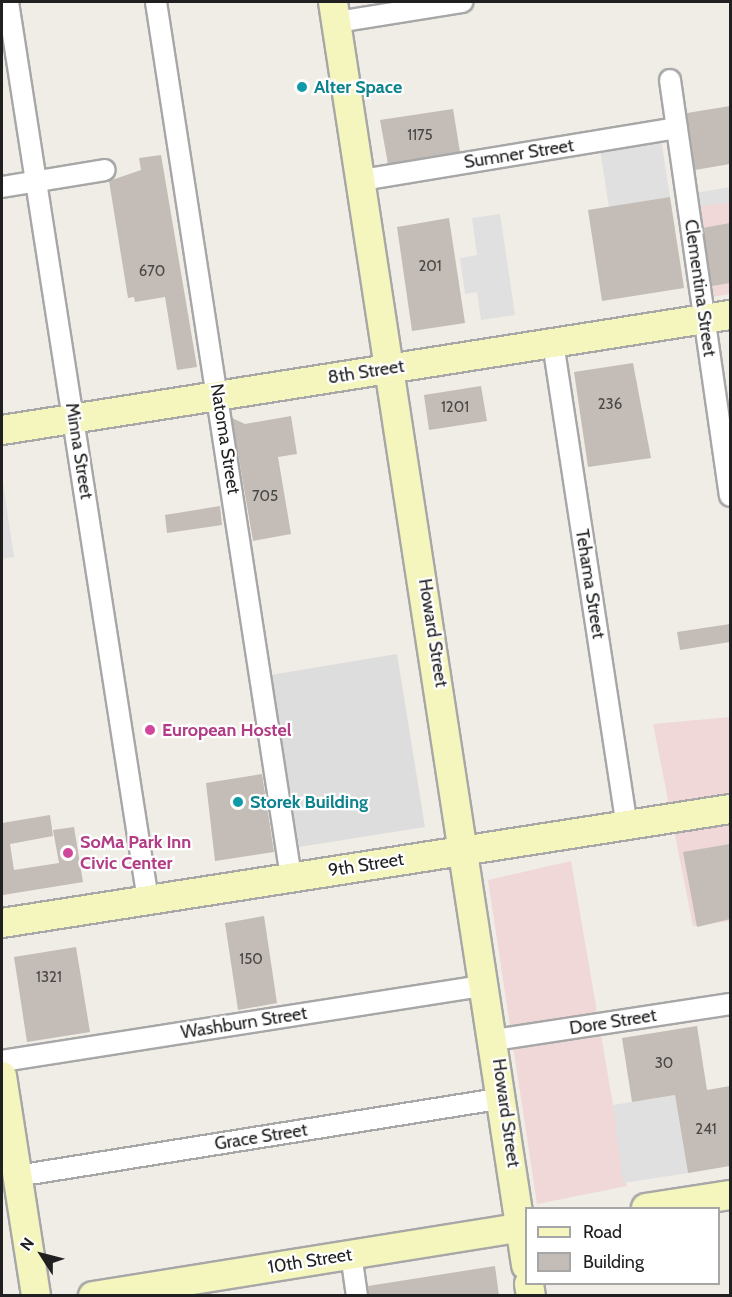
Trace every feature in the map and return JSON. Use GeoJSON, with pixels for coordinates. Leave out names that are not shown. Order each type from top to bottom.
{"type":"FeatureCollection","features":[{"type":"Feature","properties":{"kind":"main road","name":"Howard Street"},"geometry":{"type":"LineString","coordinates":[[335,12],[436,656],[456,850],[487,985],[525,1246]]}},
{"type":"Feature","properties":{"kind":"main road","name":"8th Street"},"geometry":{"type":"LineString","coordinates":[[2,430],[717,318]]}},
{"type":"Feature","properties":{"kind":"main road","name":"9th Street"},"geometry":{"type":"LineString","coordinates":[[2,923],[456,850],[730,809]]}},
{"type":"Feature","properties":{"kind":"main road"},"geometry":{"type":"LineString","coordinates":[[2,1076],[36,1296]]}},
{"type":"Feature","properties":{"kind":"main road"},"geometry":{"type":"LineString","coordinates":[[658,1207],[730,1195]]}},
{"type":"Feature","properties":{"kind":"main road","name":"10th Street"},"geometry":{"type":"LineString","coordinates":[[93,1296],[207,1286],[351,1254],[524,1228]]}},
{"type":"Feature","properties":{"kind":"street","name":"Minna Street"},"geometry":{"type":"LineString","coordinates":[[8,2],[148,900]]}},
{"type":"Feature","properties":{"kind":"street","name":"Natoma Street"},"geometry":{"type":"LineString","coordinates":[[156,2],[291,877]]}},
{"type":"Feature","properties":{"kind":"street"},"geometry":{"type":"LineString","coordinates":[[335,12],[462,2]]}},
{"type":"Feature","properties":{"kind":"street","name":"Clementina Street"},"geometry":{"type":"LineString","coordinates":[[670,80],[677,128],[717,318],[730,496]]}},
{"type":"Feature","properties":{"kind":"street","name":"Sumner Street"},"geometry":{"type":"LineString","coordinates":[[362,180],[677,128]]}},
{"type":"Feature","properties":{"kind":"street"},"geometry":{"type":"LineString","coordinates":[[2,187],[105,170]]}},
{"type":"Feature","properties":{"kind":"street","name":"Tehama Street"},"geometry":{"type":"LineString","coordinates":[[552,343],[627,825]]}},
{"type":"Feature","properties":{"kind":"street","name":"Washburn Street"},"geometry":{"type":"LineString","coordinates":[[2,1061],[487,985]]}},
{"type":"Feature","properties":{"kind":"street","name":"Dore Street"},"geometry":{"type":"LineString","coordinates":[[495,1040],[730,1004]]}},
{"type":"Feature","properties":{"kind":"street","name":"Grace Street"},"geometry":{"type":"LineString","coordinates":[[17,1176],[504,1098]]}},
{"type":"Feature","properties":{"kind":"street"},"geometry":{"type":"LineString","coordinates":[[351,1254],[357,1296]]}},
{"type":"Feature","properties":{"kind":"shaded area"},"geometry":{"type":"Polygon","coordinates":[[[661,139],[670,197],[609,207],[600,149],[661,139]]]}},
{"type":"Feature","properties":{"kind":"shaded area"},"geometry":{"type":"Polygon","coordinates":[[[730,187],[730,202],[699,207],[696,193],[730,187]]]}},
{"type":"Feature","properties":{"kind":"shaded area"},"geometry":{"type":"Polygon","coordinates":[[[730,200],[730,294],[706,298],[692,205],[730,200]]]}},
{"type":"Feature","properties":{"kind":"shaded area"},"geometry":{"type":"Polygon","coordinates":[[[500,214],[515,315],[481,320],[477,292],[465,294],[460,258],[477,255],[472,218],[500,214]]]}},
{"type":"Feature","properties":{"kind":"shaded area"},"geometry":{"type":"Polygon","coordinates":[[[2,476],[14,557],[2,559],[2,476]]]}},
{"type":"Feature","properties":{"kind":"shaded area"},"geometry":{"type":"Polygon","coordinates":[[[397,654],[425,827],[299,847],[271,675],[397,654]]]}},
{"type":"Feature","properties":{"kind":"shaded area"},"geometry":{"type":"Polygon","coordinates":[[[730,717],[730,921],[693,926],[653,724],[730,717]]]}},
{"type":"Feature","properties":{"kind":"shaded area"},"geometry":{"type":"Polygon","coordinates":[[[571,861],[627,1186],[537,1204],[488,880],[571,861]]]}},
{"type":"Feature","properties":{"kind":"shaded area"},"geometry":{"type":"Polygon","coordinates":[[[675,1095],[688,1173],[623,1183],[613,1105],[675,1095]]]}},
{"type":"Feature","properties":{"kind":"building"},"geometry":{"type":"Polygon","coordinates":[[[730,106],[730,164],[695,170],[687,113],[730,106]]]}},
{"type":"Feature","properties":{"kind":"building"},"geometry":{"type":"Polygon","coordinates":[[[453,109],[460,152],[388,164],[380,120],[453,109]]]}},
{"type":"Feature","properties":{"kind":"building"},"geometry":{"type":"Polygon","coordinates":[[[161,155],[197,367],[177,370],[165,297],[135,302],[134,297],[128,298],[109,181],[141,170],[139,158],[161,155]]]}},
{"type":"Feature","properties":{"kind":"building"},"geometry":{"type":"Polygon","coordinates":[[[670,197],[684,288],[602,301],[588,210],[670,197]]]}},
{"type":"Feature","properties":{"kind":"building"},"geometry":{"type":"Polygon","coordinates":[[[449,218],[465,323],[412,331],[397,227],[449,218]]]}},
{"type":"Feature","properties":{"kind":"building"},"geometry":{"type":"Polygon","coordinates":[[[730,223],[730,283],[712,286],[703,228],[730,223]]]}},
{"type":"Feature","properties":{"kind":"building"},"geometry":{"type":"Polygon","coordinates":[[[633,363],[651,458],[588,467],[574,372],[633,363]]]}},
{"type":"Feature","properties":{"kind":"building"},"geometry":{"type":"Polygon","coordinates":[[[481,386],[487,421],[429,430],[424,395],[481,386]]]}},
{"type":"Feature","properties":{"kind":"building"},"geometry":{"type":"Polygon","coordinates":[[[291,416],[297,454],[278,457],[291,534],[253,541],[232,418],[245,424],[291,416]]]}},
{"type":"Feature","properties":{"kind":"building"},"geometry":{"type":"Polygon","coordinates":[[[220,506],[222,525],[167,533],[165,515],[220,506]]]}},
{"type":"Feature","properties":{"kind":"building"},"geometry":{"type":"Polygon","coordinates":[[[730,624],[730,642],[680,650],[677,632],[730,624]]]}},
{"type":"Feature","properties":{"kind":"building","name":"Storek Building"},"geometry":{"type":"Polygon","coordinates":[[[262,774],[274,852],[215,861],[206,783],[262,774]]]}},
{"type":"Feature","properties":{"kind":"building","name":"SoMa Park Inn Civic Center"},"geometry":{"type":"Polygon","coordinates":[[[50,815],[53,836],[10,844],[14,870],[59,863],[53,830],[74,827],[83,882],[3,895],[2,823],[50,815]]]}},
{"type":"Feature","properties":{"kind":"building"},"geometry":{"type":"Polygon","coordinates":[[[730,844],[730,919],[697,927],[683,852],[730,844]]]}},
{"type":"Feature","properties":{"kind":"building"},"geometry":{"type":"Polygon","coordinates":[[[264,916],[277,1003],[238,1010],[225,923],[264,916]]]}},
{"type":"Feature","properties":{"kind":"building"},"geometry":{"type":"Polygon","coordinates":[[[76,947],[90,1032],[27,1042],[14,957],[76,947]]]}},
{"type":"Feature","properties":{"kind":"building"},"geometry":{"type":"Polygon","coordinates":[[[697,1026],[707,1090],[730,1086],[730,1166],[688,1173],[675,1095],[632,1102],[622,1038],[697,1026]]]}},
{"type":"Feature","properties":{"kind":"building"},"geometry":{"type":"Polygon","coordinates":[[[495,1266],[499,1296],[369,1296],[368,1286],[495,1266]]]}},
{"type":"Feature","properties":{"kind":"place","name":"Alter Space"},"geometry":{"type":"Point","coordinates":[302,87]}},
{"type":"Feature","properties":{"kind":"place","name":"European Hostel"},"geometry":{"type":"Point","coordinates":[150,730]}},
{"type":"Feature","properties":{"kind":"place","name":"Storek Building"},"geometry":{"type":"Point","coordinates":[238,802]}},
{"type":"Feature","properties":{"kind":"place","name":"SoMa Park Inn Civic Center"},"geometry":{"type":"Point","coordinates":[68,853]}}]}
